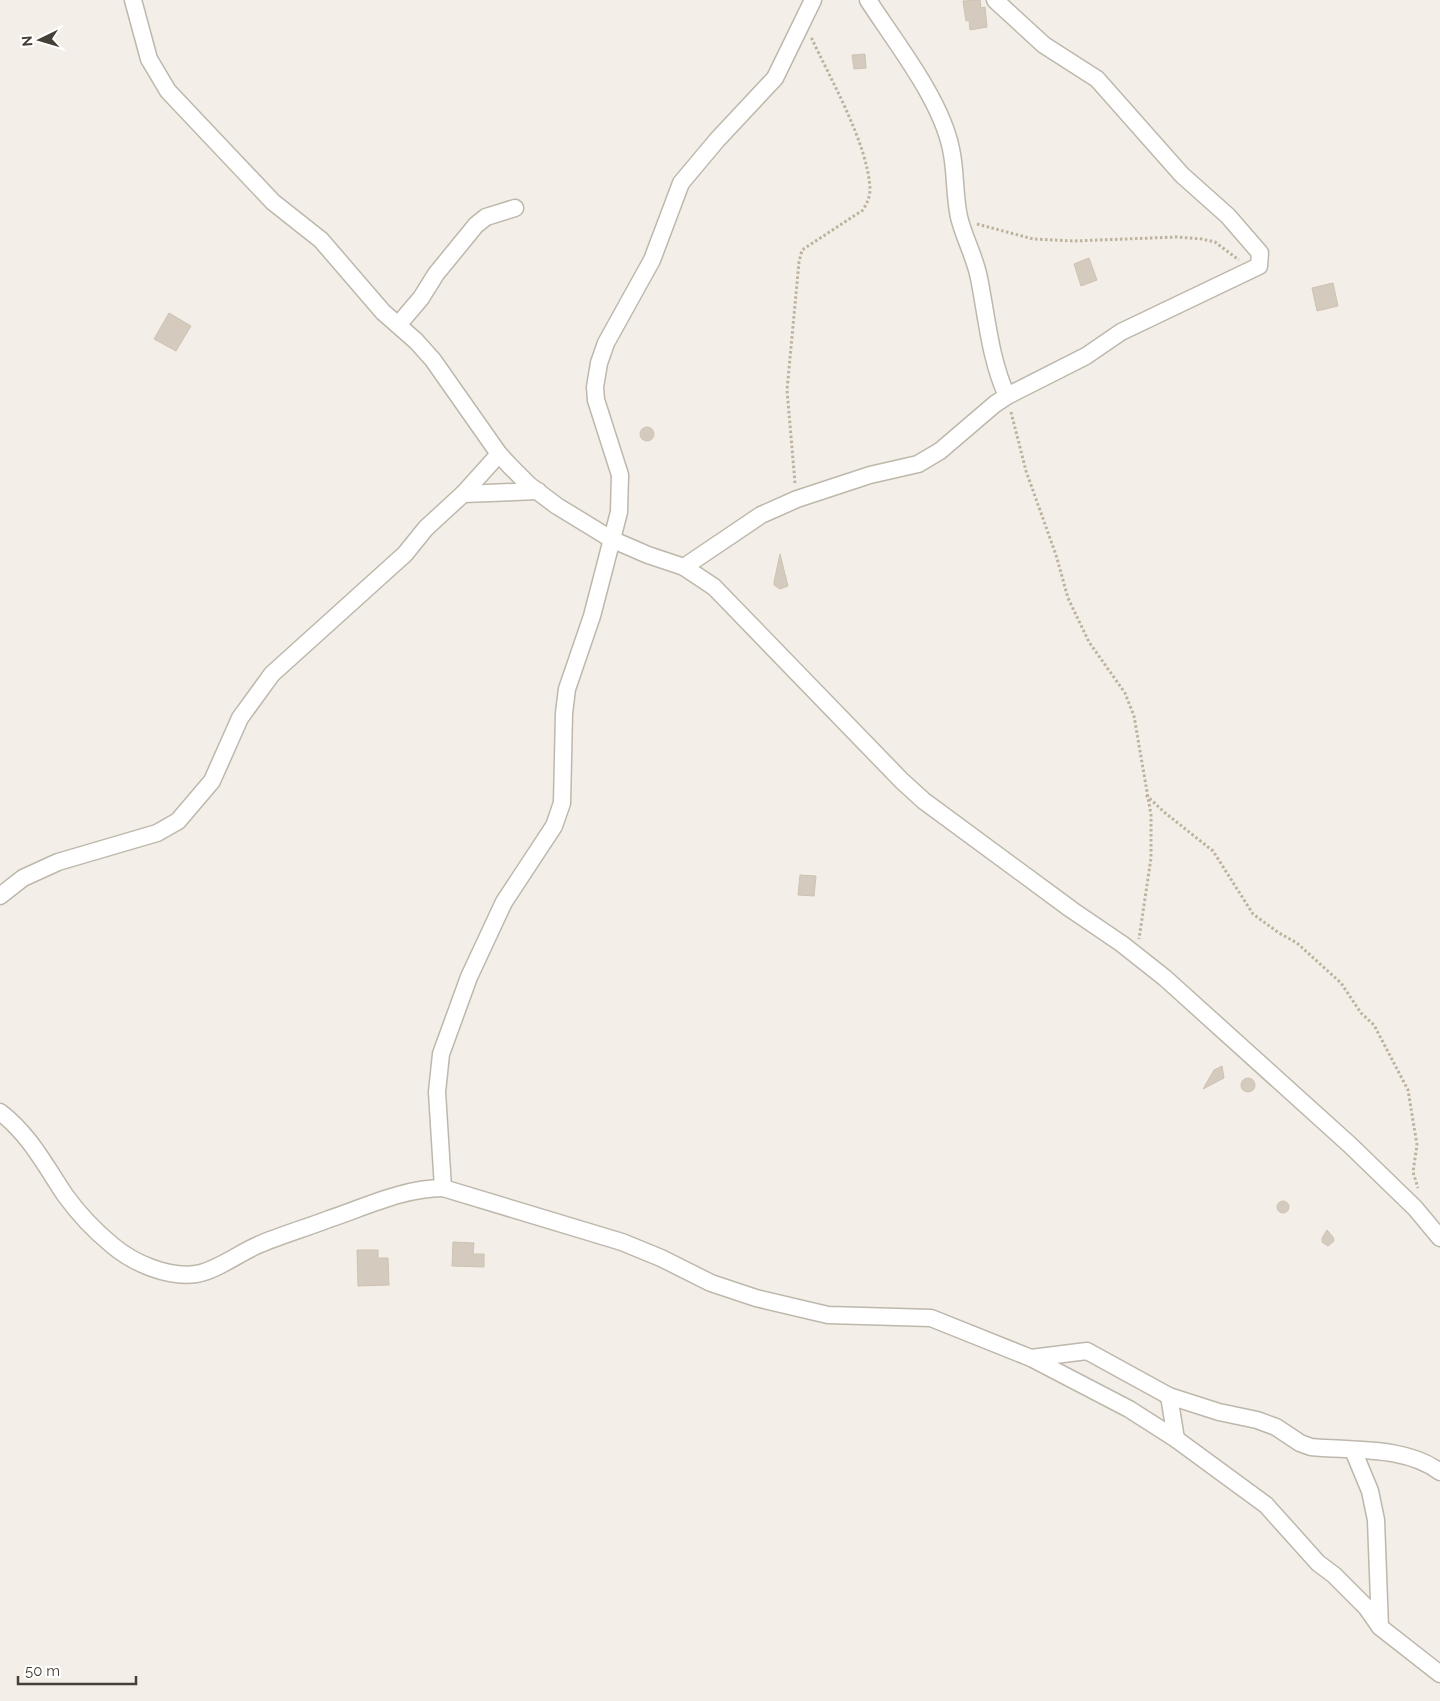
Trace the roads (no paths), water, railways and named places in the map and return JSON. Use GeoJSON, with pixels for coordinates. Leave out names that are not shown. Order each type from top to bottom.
{"type":"FeatureCollection","features":[{"type":"Feature","properties":{"kind":"street"},"geometry":{"type":"LineString","coordinates":[[133,0],[149,59],[168,91],[274,202],[321,240],[383,312],[398,324],[433,360],[499,454],[538,491],[557,506],[612,539],[648,556],[684,567],[714,587],[740,611],[924,802],[1137,955],[1166,978],[1350,1145],[1415,1208],[1440,1238]]}},
{"type":"Feature","properties":{"kind":"street"},"geometry":{"type":"LineString","coordinates":[[442,1188],[437,1092],[441,1054],[469,977],[504,902],[554,826],[562,803],[566,695],[610,554],[619,512],[620,475],[615,454],[602,423],[595,387],[606,343],[652,260],[681,183],[717,140],[774,78],[813,0]]}},
{"type":"Feature","properties":{"kind":"street"},"geometry":{"type":"LineString","coordinates":[[868,0],[930,97],[942,121],[951,149],[954,192],[960,219],[977,268],[995,365],[1007,396]]}},
{"type":"Feature","properties":{"kind":"street"},"geometry":{"type":"LineString","coordinates":[[684,567],[761,515],[797,499],[870,475],[918,464],[940,451],[1007,396],[1086,356],[1121,332],[1259,266],[1260,253],[1228,216],[1182,175],[1096,79],[1044,45],[995,0]]}},
{"type":"Feature","properties":{"kind":"street"},"geometry":{"type":"LineString","coordinates":[[398,324],[421,298],[440,268],[476,225],[486,217],[515,208]]}},
{"type":"Feature","properties":{"kind":"street"},"geometry":{"type":"LineString","coordinates":[[0,896],[23,878],[58,862],[157,833],[178,821],[212,781],[240,718],[272,674],[404,554],[426,528],[463,494],[499,454]]}},
{"type":"Feature","properties":{"kind":"street"},"geometry":{"type":"LineString","coordinates":[[463,494],[538,491]]}},
{"type":"Feature","properties":{"kind":"street"},"geometry":{"type":"LineString","coordinates":[[0,1112],[13,1122],[36,1150],[66,1196],[113,1246],[136,1260],[172,1273],[186,1274],[206,1271],[260,1244],[390,1198],[432,1188],[442,1188],[622,1242],[661,1258],[711,1283],[756,1298],[828,1315],[931,1318],[1031,1358],[1129,1409],[1176,1439],[1266,1505],[1318,1562],[1366,1607],[1380,1627],[1440,1674]]}},
{"type":"Feature","properties":{"kind":"street"},"geometry":{"type":"LineString","coordinates":[[1031,1358],[1087,1351],[1169,1396],[1219,1412],[1257,1420],[1276,1427],[1300,1443],[1311,1447],[1399,1455],[1430,1465],[1440,1472]]}},
{"type":"Feature","properties":{"kind":"street"},"geometry":{"type":"LineString","coordinates":[[1169,1396],[1176,1439]]}},
{"type":"Feature","properties":{"kind":"street"},"geometry":{"type":"LineString","coordinates":[[1353,1450],[1370,1491],[1376,1520],[1380,1627]]}}]}
